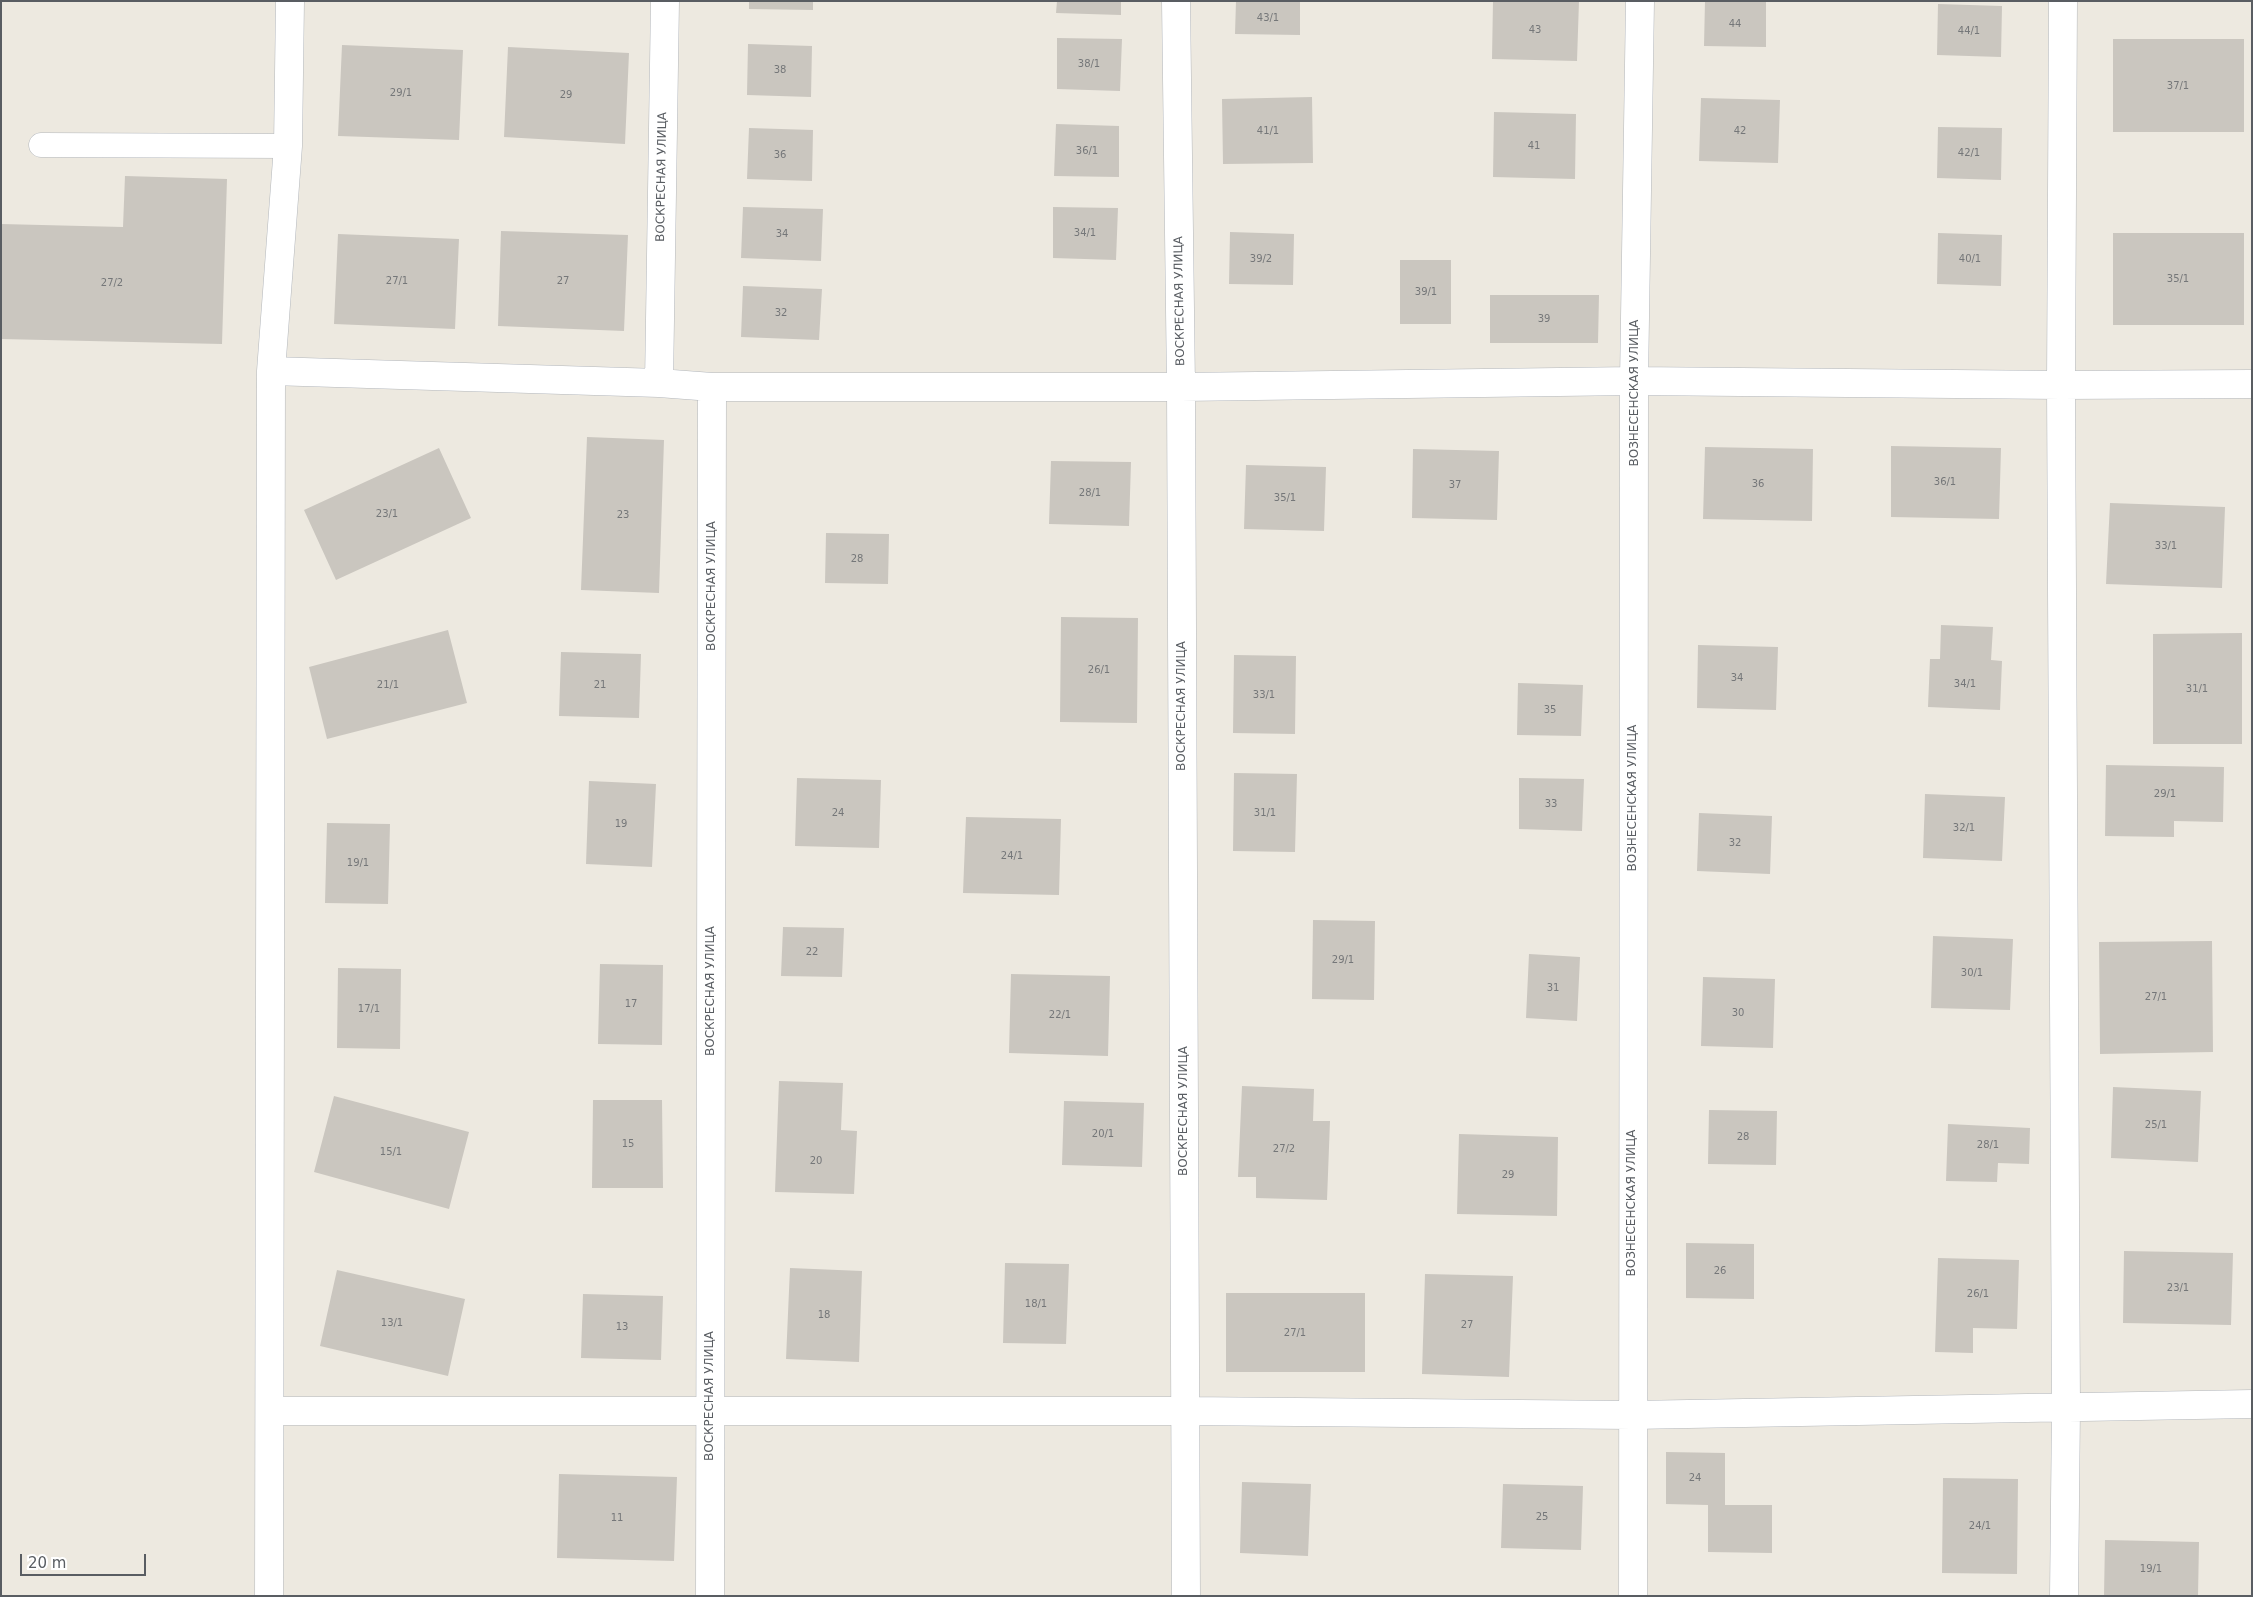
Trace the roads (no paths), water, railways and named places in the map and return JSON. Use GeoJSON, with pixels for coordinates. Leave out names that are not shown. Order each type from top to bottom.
{"type":"FeatureCollection","features":[{"type":"Feature","properties":{"kind":"street"},"geometry":{"type":"LineString","coordinates":[[269,1596],[271,371],[288,146],[290,1]]}},
{"type":"Feature","properties":{"kind":"street","name":"ВОСКРЕСНАЯ УЛИЦА"},"geometry":{"type":"LineString","coordinates":[[659,383],[665,1]]}},
{"type":"Feature","properties":{"kind":"street","name":"ВОСКРЕСНАЯ УЛИЦА"},"geometry":{"type":"LineString","coordinates":[[1176,1],[1181,387],[1186,1596]]}},
{"type":"Feature","properties":{"kind":"street","name":"ВОЗНЕСЕНСКАЯ УЛИЦА"},"geometry":{"type":"LineString","coordinates":[[1633,1596],[1634,381],[1640,1]]}},
{"type":"Feature","properties":{"kind":"street"},"geometry":{"type":"LineString","coordinates":[[2063,1],[2061,384],[2066,1408],[2064,1596]]}},
{"type":"Feature","properties":{"kind":"street"},"geometry":{"type":"LineString","coordinates":[[271,371],[659,383],[712,387],[1181,387],[1634,381],[2252,384]]}},
{"type":"Feature","properties":{"kind":"street","name":"ВОСКРЕСНАЯ УЛИЦА"},"geometry":{"type":"LineString","coordinates":[[710,1596],[712,387]]}},
{"type":"Feature","properties":{"kind":"street"},"geometry":{"type":"LineString","coordinates":[[270,1411],[514,1413],[1185,1411],[1632,1415],[2252,1404]]}},
{"type":"Feature","properties":{"kind":"lane"},"geometry":{"type":"LineString","coordinates":[[41,145],[288,146]]}}]}
